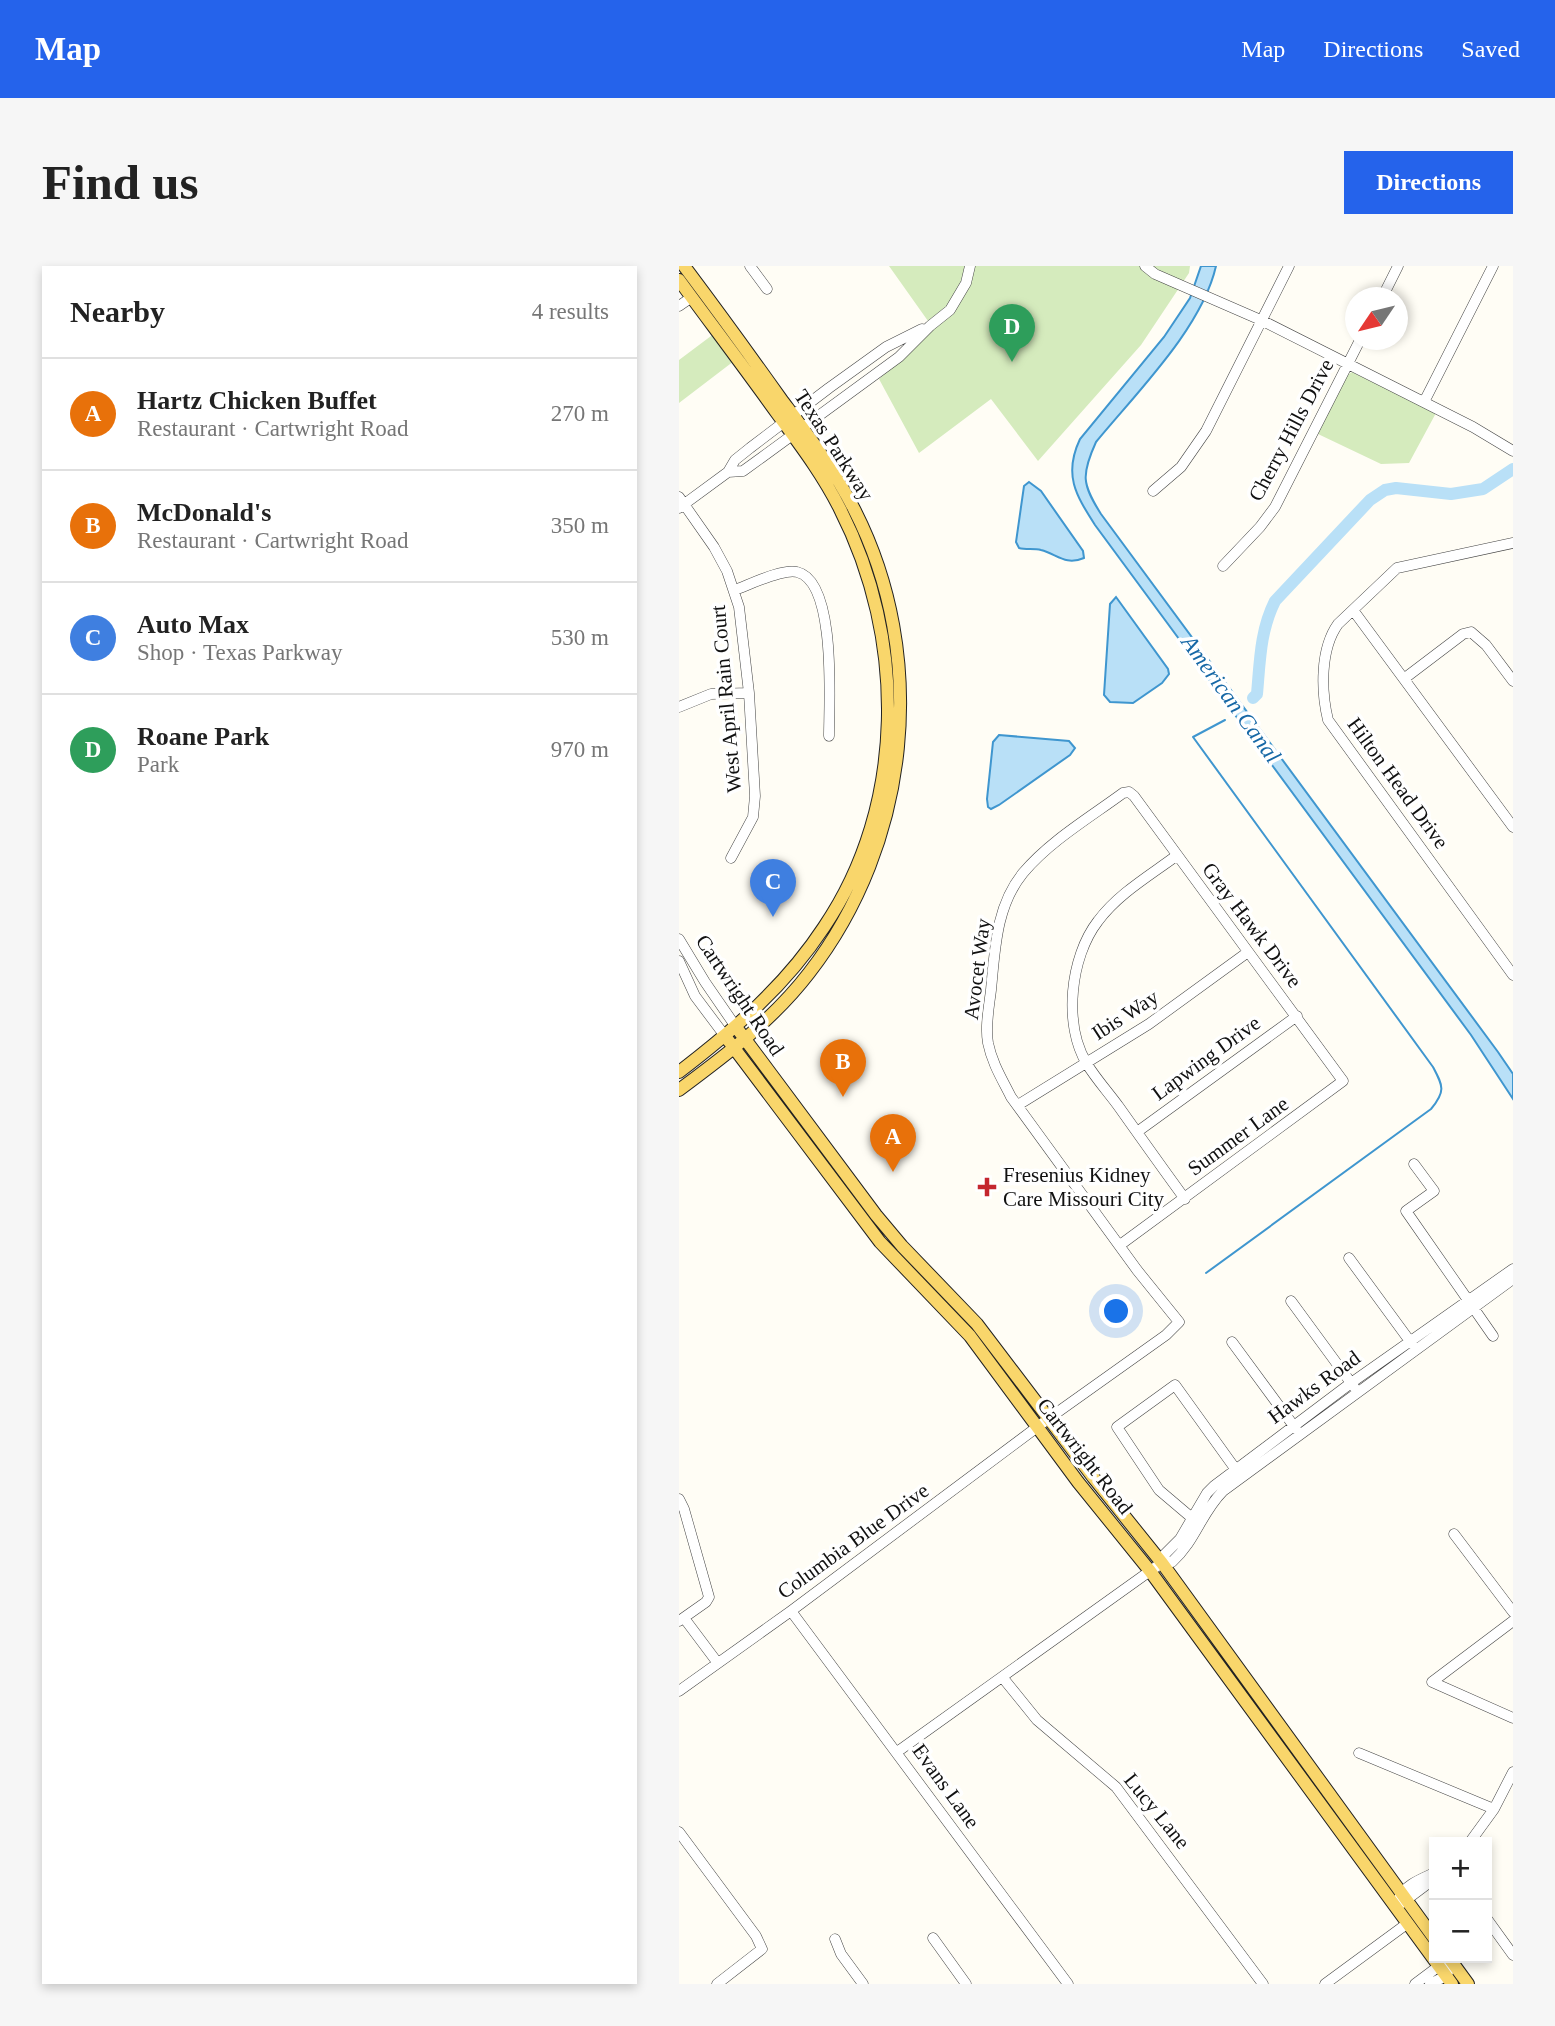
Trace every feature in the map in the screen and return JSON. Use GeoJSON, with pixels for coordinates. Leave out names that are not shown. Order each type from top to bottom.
{"type":"FeatureCollection","features":[{"type":"Feature","properties":{"kind":"main road"},"geometry":{"type":"LineString","coordinates":[[684,266],[731,340]]}},
{"type":"Feature","properties":{"kind":"main road"},"geometry":{"type":"LineString","coordinates":[[679,280],[731,340]]}},
{"type":"Feature","properties":{"kind":"main road","name":"Texas Parkway"},"geometry":{"type":"LineString","coordinates":[[679,1090],[745,1039],[782,1004],[807,976],[838,933],[869,869],[888,809],[900,712],[899,672],[893,622],[885,587],[856,512],[842,486],[798,432],[731,340]]}},
{"type":"Feature","properties":{"kind":"main road","name":"Texas Parkway"},"geometry":{"type":"LineString","coordinates":[[679,1072],[762,1003],[823,929],[855,870],[874,814],[882,780],[887,737],[888,684],[877,605],[855,540],[798,432]]}},
{"type":"Feature","properties":{"kind":"main road","name":"Cartwright Road"},"geometry":{"type":"LineString","coordinates":[[736,1027],[826,1148],[896,1260],[969,1336],[1150,1571],[1271,1735],[1429,1932]]}},
{"type":"Feature","properties":{"kind":"main road","name":"Cartwright Road"},"geometry":{"type":"LineString","coordinates":[[725,1036],[815,1157],[870,1220],[955,1300],[990,1340],[1048,1419],[1163,1562],[1282,1725],[1401,1900],[1408,1923],[1448,1970],[1468,1984]]}},
{"type":"Feature","properties":{"kind":"main road"},"geometry":{"type":"LineString","coordinates":[[815,1157],[826,1148]]}},
{"type":"Feature","properties":{"kind":"main road"},"geometry":{"type":"LineString","coordinates":[[946,1310],[955,1300]]}},
{"type":"Feature","properties":{"kind":"main road"},"geometry":{"type":"LineString","coordinates":[[1271,1735],[1282,1725]]}},
{"type":"Feature","properties":{"kind":"street"},"geometry":{"type":"LineString","coordinates":[[750,266],[767,289]]}},
{"type":"Feature","properties":{"kind":"street"},"geometry":{"type":"LineString","coordinates":[[728,472],[743,471],[899,357],[957,302],[970,266]]}},
{"type":"Feature","properties":{"kind":"street"},"geometry":{"type":"LineString","coordinates":[[1145,266],[1155,274],[1263,321],[1473,427],[1513,451]]}},
{"type":"Feature","properties":{"kind":"street"},"geometry":{"type":"LineString","coordinates":[[1153,491],[1181,467],[1199,442],[1289,266]]}},
{"type":"Feature","properties":{"kind":"street"},"geometry":{"type":"LineString","coordinates":[[1388,287],[1398,266]]}},
{"type":"Feature","properties":{"kind":"street"},"geometry":{"type":"LineString","coordinates":[[1424,402],[1493,266]]}},
{"type":"Feature","properties":{"kind":"street"},"geometry":{"type":"LineString","coordinates":[[679,306],[692,297]]}},
{"type":"Feature","properties":{"kind":"street"},"geometry":{"type":"LineString","coordinates":[[681,503],[728,472],[735,460],[885,347],[930,326]]}},
{"type":"Feature","properties":{"kind":"street","name":"Cherry Hills Drive"},"geometry":{"type":"LineString","coordinates":[[1223,566],[1261,527],[1275,508],[1355,350]]}},
{"type":"Feature","properties":{"kind":"street","name":"West April Rain Court"},"geometry":{"type":"LineString","coordinates":[[681,503],[714,547],[735,590],[743,624],[755,796],[753,817],[731,858]]}},
{"type":"Feature","properties":{"kind":"street","name":"Hilton Head Drive"},"geometry":{"type":"LineString","coordinates":[[1513,543],[1397,568],[1338,624],[1330,635],[1324,702],[1328,720],[1513,975]]}},
{"type":"Feature","properties":{"kind":"street"},"geometry":{"type":"LineString","coordinates":[[735,590],[790,571],[804,575],[815,587],[821,603],[830,662],[829,736]]}},
{"type":"Feature","properties":{"kind":"street"},"geometry":{"type":"LineString","coordinates":[[1353,610],[1513,827]]}},
{"type":"Feature","properties":{"kind":"street"},"geometry":{"type":"LineString","coordinates":[[1405,678],[1463,634],[1471,632],[1486,645],[1513,681]]}},
{"type":"Feature","properties":{"kind":"street"},"geometry":{"type":"LineString","coordinates":[[679,707],[711,694],[749,693]]}},
{"type":"Feature","properties":{"kind":"street","name":"Gray Hawk Drive"},"geometry":{"type":"LineString","coordinates":[[1129,792],[1343,1081]]}},
{"type":"Feature","properties":{"kind":"street","name":"Avocet Way"},"geometry":{"type":"LineString","coordinates":[[1048,1419],[1166,1335],[1179,1322],[1018,1105],[995,1068],[988,1041],[1001,916],[1021,875],[1037,858],[1123,793],[1129,792]]}},
{"type":"Feature","properties":{"kind":"street"},"geometry":{"type":"LineString","coordinates":[[1176,856],[1109,907],[1086,940],[1074,975],[1073,991],[1076,1033],[1086,1063],[1185,1199]]}},
{"type":"Feature","properties":{"kind":"street","name":"Cartwright Road"},"geometry":{"type":"LineString","coordinates":[[679,939],[736,1027]]}},
{"type":"Feature","properties":{"kind":"street","name":"Ibis Way"},"geometry":{"type":"LineString","coordinates":[[1018,1105],[1149,1024],[1248,951]]}},
{"type":"Feature","properties":{"kind":"street","name":"Cartwright Road"},"geometry":{"type":"LineString","coordinates":[[679,961],[695,996],[725,1036]]}},
{"type":"Feature","properties":{"kind":"street","name":"Lapwing Drive"},"geometry":{"type":"LineString","coordinates":[[1137,1132],[1297,1016]]}},
{"type":"Feature","properties":{"kind":"street","name":"Summer Lane"},"geometry":{"type":"LineString","coordinates":[[1120,1245],[1343,1081]]}},
{"type":"Feature","properties":{"kind":"street"},"geometry":{"type":"LineString","coordinates":[[1414,1164],[1434,1191],[1406,1211],[1493,1336]]}},
{"type":"Feature","properties":{"kind":"street"},"geometry":{"type":"LineString","coordinates":[[1349,1258],[1416,1350]]}},
{"type":"Feature","properties":{"kind":"street","name":"Hawks Road"},"geometry":{"type":"LineString","coordinates":[[1163,1562],[1164,1555],[1180,1539],[1207,1493],[1300,1435],[1358,1393],[1416,1350],[1513,1269]]}},
{"type":"Feature","properties":{"kind":"street","name":"Hawks Road"},"geometry":{"type":"LineString","coordinates":[[897,1752],[1163,1562],[1172,1562],[1185,1550],[1216,1498],[1239,1473],[1293,1426],[1410,1341],[1513,1279]]}},
{"type":"Feature","properties":{"kind":"street"},"geometry":{"type":"LineString","coordinates":[[1291,1301],[1358,1393]]}},
{"type":"Feature","properties":{"kind":"street"},"geometry":{"type":"LineString","coordinates":[[1232,1342],[1300,1435]]}},
{"type":"Feature","properties":{"kind":"street"},"geometry":{"type":"LineString","coordinates":[[1192,1518],[1159,1490],[1117,1427],[1175,1385],[1239,1473]]}},
{"type":"Feature","properties":{"kind":"street","name":"Columbia Blue Drive"},"geometry":{"type":"LineString","coordinates":[[679,1691],[1048,1419]]}},
{"type":"Feature","properties":{"kind":"street"},"geometry":{"type":"LineString","coordinates":[[679,1499],[684,1528],[709,1597],[682,1619],[717,1662]]}},
{"type":"Feature","properties":{"kind":"street"},"geometry":{"type":"LineString","coordinates":[[1454,1534],[1513,1612]]}},
{"type":"Feature","properties":{"kind":"street","name":"Evans Lane"},"geometry":{"type":"LineString","coordinates":[[791,1611],[1067,1984]]}},
{"type":"Feature","properties":{"kind":"street"},"geometry":{"type":"LineString","coordinates":[[1513,1621],[1432,1682],[1513,1718]]}},
{"type":"Feature","properties":{"kind":"street","name":"Lucy Lane"},"geometry":{"type":"LineString","coordinates":[[1003,1678],[1037,1720],[1123,1795],[1263,1984]]}},
{"type":"Feature","properties":{"kind":"street"},"geometry":{"type":"LineString","coordinates":[[1359,1753],[1494,1809]]}},
{"type":"Feature","properties":{"kind":"street"},"geometry":{"type":"LineString","coordinates":[[1474,1837],[1494,1809],[1513,1772]]}},
{"type":"Feature","properties":{"kind":"street"},"geometry":{"type":"LineString","coordinates":[[679,1832],[756,1936],[762,1949],[717,1984]]}},
{"type":"Feature","properties":{"kind":"street"},"geometry":{"type":"LineString","coordinates":[[1401,1900],[1429,1877]]}},
{"type":"Feature","properties":{"kind":"street"},"geometry":{"type":"LineString","coordinates":[[1401,1900],[1429,1882]]}},
{"type":"Feature","properties":{"kind":"street"},"geometry":{"type":"LineString","coordinates":[[1325,1984],[1408,1923]]}},
{"type":"Feature","properties":{"kind":"street"},"geometry":{"type":"LineString","coordinates":[[1492,1926],[1513,1955]]}},
{"type":"Feature","properties":{"kind":"street"},"geometry":{"type":"LineString","coordinates":[[933,1938],[966,1984]]}},
{"type":"Feature","properties":{"kind":"street"},"geometry":{"type":"LineString","coordinates":[[835,1939],[841,1954],[863,1984]]}},
{"type":"Feature","properties":{"kind":"street"},"geometry":{"type":"LineString","coordinates":[[1415,1984],[1448,1970]]}},
{"type":"Feature","properties":{"kind":"street"},"geometry":{"type":"LineString","coordinates":[[1430,1984],[1448,1970]]}},
{"type":"Feature","properties":{"kind":"green space"},"geometry":{"type":"Polygon","coordinates":[[[889,266],[1190,266],[1189,273],[1141,345],[1038,461],[991,399],[919,453],[879,379],[918,344],[928,321],[889,266]]]}},
{"type":"Feature","properties":{"kind":"green space"},"geometry":{"type":"Polygon","coordinates":[[[715,333],[734,361],[679,403],[679,360],[715,333]]]}},
{"type":"Feature","properties":{"kind":"green space"},"geometry":{"type":"Polygon","coordinates":[[[1352,372],[1436,413],[1409,463],[1381,464],[1318,434],[1346,376],[1352,372]]]}},
{"type":"Feature","properties":{"kind":"water","name":"American Canal"},"geometry":{"type":"Polygon","coordinates":[[[1201,266],[1216,266],[1209,289],[1197,313],[1148,381],[1096,442],[1086,471],[1087,487],[1101,514],[1498,1052],[1513,1074],[1513,1099],[1471,1035],[1095,525],[1077,494],[1072,474],[1080,439],[1164,337],[1190,298],[1201,266]]]}},
{"type":"Feature","properties":{"kind":"water"},"geometry":{"type":"Polygon","coordinates":[[[1029,482],[1041,491],[1083,551],[1084,558],[1072,561],[1041,550],[1019,548],[1016,542],[1024,486],[1029,482]]]}},
{"type":"Feature","properties":{"kind":"water"},"geometry":{"type":"Polygon","coordinates":[[[1116,597],[1169,674],[1162,683],[1133,703],[1110,702],[1104,695],[1110,604],[1116,597]]]}},
{"type":"Feature","properties":{"kind":"water"},"geometry":{"type":"Polygon","coordinates":[[[999,735],[1069,741],[1075,748],[1070,755],[991,809],[987,799],[993,742],[999,735]]]}},
{"type":"Feature","properties":{"kind":"waterway"},"geometry":{"type":"LineString","coordinates":[[1253,698],[1257,694],[1264,635],[1275,601],[1370,500],[1385,490],[1396,488],[1451,494],[1483,489],[1513,469]]}},
{"type":"Feature","properties":{"kind":"waterway"},"geometry":{"type":"LineString","coordinates":[[1206,1273],[1431,1109],[1441,1093],[1439,1079],[1433,1067],[1193,737],[1225,720]]}},
{"type":"Feature","properties":{"kind":"place","name":"Roane Park"},"geometry":{"type":"Point","coordinates":[1012,362]}},
{"type":"Feature","properties":{"kind":"place","name":"Auto Max"},"geometry":{"type":"Point","coordinates":[773,917]}},
{"type":"Feature","properties":{"kind":"place","name":"McDonald's"},"geometry":{"type":"Point","coordinates":[843,1097]}},
{"type":"Feature","properties":{"kind":"place","name":"Hartz Chicken Buffet"},"geometry":{"type":"Point","coordinates":[893,1172]}},
{"type":"Feature","properties":{"kind":"place","name":"Fresenius Kidney Care Missouri City"},"geometry":{"type":"Point","coordinates":[987,1187]}}]}
